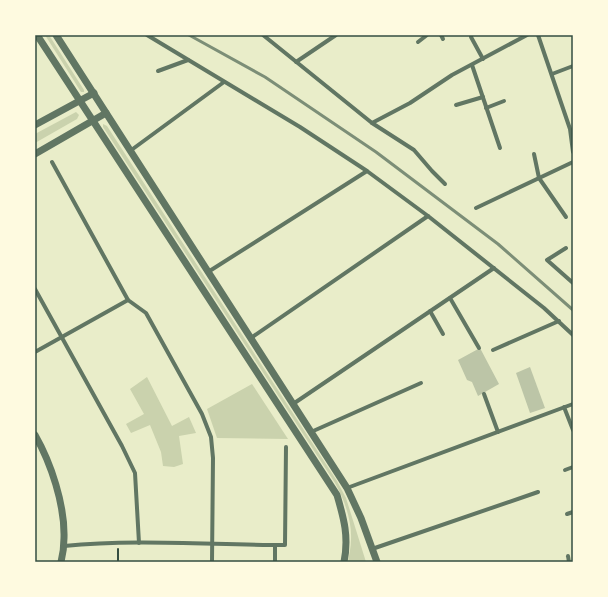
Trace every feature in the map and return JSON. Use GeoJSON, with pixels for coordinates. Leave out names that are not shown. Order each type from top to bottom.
{"type":"FeatureCollection","features":[{"type":"Feature","properties":{"kind":"street"},"geometry":{"type":"LineString","coordinates":[[37,35],[337,495],[343,514],[346,532],[344,562]]}},
{"type":"Feature","properties":{"kind":"street"},"geometry":{"type":"LineString","coordinates":[[56,35],[347,488],[362,518],[377,562]]}},
{"type":"Feature","properties":{"kind":"street"},"geometry":{"type":"LineString","coordinates":[[146,35],[300,127],[367,171],[428,216],[494,268],[544,308],[573,334]]}},
{"type":"Feature","properties":{"kind":"street"},"geometry":{"type":"LineString","coordinates":[[263,35],[372,123],[414,150],[445,184]]}},
{"type":"Feature","properties":{"kind":"street"},"geometry":{"type":"LineString","coordinates":[[296,62],[336,35]]}},
{"type":"Feature","properties":{"kind":"street"},"geometry":{"type":"LineString","coordinates":[[418,42],[428,35]]}},
{"type":"Feature","properties":{"kind":"street"},"geometry":{"type":"LineString","coordinates":[[372,123],[410,103],[452,76],[527,35]]}},
{"type":"Feature","properties":{"kind":"street"},"geometry":{"type":"LineString","coordinates":[[538,35],[572,128],[573,152]]}},
{"type":"Feature","properties":{"kind":"street"},"geometry":{"type":"LineString","coordinates":[[471,37],[483,59]]}},
{"type":"Feature","properties":{"kind":"street"},"geometry":{"type":"LineString","coordinates":[[158,71],[188,60]]}},
{"type":"Feature","properties":{"kind":"street"},"geometry":{"type":"LineString","coordinates":[[472,65],[500,148]]}},
{"type":"Feature","properties":{"kind":"street"},"geometry":{"type":"LineString","coordinates":[[552,74],[573,66]]}},
{"type":"Feature","properties":{"kind":"street"},"geometry":{"type":"LineString","coordinates":[[130,151],[224,82]]}},
{"type":"Feature","properties":{"kind":"street"},"geometry":{"type":"LineString","coordinates":[[35,125],[94,93]]}},
{"type":"Feature","properties":{"kind":"street"},"geometry":{"type":"LineString","coordinates":[[456,105],[483,97]]}},
{"type":"Feature","properties":{"kind":"street"},"geometry":{"type":"LineString","coordinates":[[486,108],[504,101]]}},
{"type":"Feature","properties":{"kind":"street"},"geometry":{"type":"LineString","coordinates":[[35,154],[106,113]]}},
{"type":"Feature","properties":{"kind":"street"},"geometry":{"type":"LineString","coordinates":[[534,154],[539,178],[566,217]]}},
{"type":"Feature","properties":{"kind":"street"},"geometry":{"type":"LineString","coordinates":[[52,162],[128,300],[146,313],[202,414],[211,437],[213,458],[212,562]]}},
{"type":"Feature","properties":{"kind":"street"},"geometry":{"type":"LineString","coordinates":[[476,208],[573,162]]}},
{"type":"Feature","properties":{"kind":"street"},"geometry":{"type":"LineString","coordinates":[[208,272],[367,171]]}},
{"type":"Feature","properties":{"kind":"street"},"geometry":{"type":"LineString","coordinates":[[251,338],[428,216]]}},
{"type":"Feature","properties":{"kind":"street"},"geometry":{"type":"LineString","coordinates":[[566,248],[547,260],[573,283]]}},
{"type":"Feature","properties":{"kind":"street"},"geometry":{"type":"LineString","coordinates":[[293,404],[494,268]]}},
{"type":"Feature","properties":{"kind":"street"},"geometry":{"type":"LineString","coordinates":[[35,289],[122,446],[135,473],[139,543]]}},
{"type":"Feature","properties":{"kind":"street"},"geometry":{"type":"LineString","coordinates":[[450,298],[480,348]]}},
{"type":"Feature","properties":{"kind":"street"},"geometry":{"type":"LineString","coordinates":[[35,352],[128,300]]}},
{"type":"Feature","properties":{"kind":"street"},"geometry":{"type":"LineString","coordinates":[[430,311],[443,334]]}},
{"type":"Feature","properties":{"kind":"street"},"geometry":{"type":"LineString","coordinates":[[493,350],[559,321]]}},
{"type":"Feature","properties":{"kind":"street"},"geometry":{"type":"LineString","coordinates":[[311,432],[421,383]]}},
{"type":"Feature","properties":{"kind":"street"},"geometry":{"type":"LineString","coordinates":[[484,394],[498,432]]}},
{"type":"Feature","properties":{"kind":"street"},"geometry":{"type":"LineString","coordinates":[[347,488],[573,404]]}},
{"type":"Feature","properties":{"kind":"street"},"geometry":{"type":"LineString","coordinates":[[564,407],[573,430]]}},
{"type":"Feature","properties":{"kind":"street"},"geometry":{"type":"LineString","coordinates":[[35,435],[52,473],[64,522],[64,546],[61,562]]}},
{"type":"Feature","properties":{"kind":"street"},"geometry":{"type":"LineString","coordinates":[[64,546],[139,543],[285,545],[286,447]]}},
{"type":"Feature","properties":{"kind":"street"},"geometry":{"type":"LineString","coordinates":[[565,470],[573,467]]}},
{"type":"Feature","properties":{"kind":"street"},"geometry":{"type":"LineString","coordinates":[[372,549],[538,492]]}},
{"type":"Feature","properties":{"kind":"street"},"geometry":{"type":"LineString","coordinates":[[567,514],[573,512]]}},
{"type":"Feature","properties":{"kind":"street"},"geometry":{"type":"LineString","coordinates":[[275,545],[275,562]]}},
{"type":"Feature","properties":{"kind":"street"},"geometry":{"type":"LineString","coordinates":[[568,556],[569,562]]}},
{"type":"Feature","properties":{"kind":"path"},"geometry":{"type":"LineString","coordinates":[[118,544],[118,562]]}},
{"type":"Feature","properties":{"kind":"green space"},"geometry":{"type":"Polygon","coordinates":[[[45,35],[49,35],[84,92],[81,92],[45,35]]]}},
{"type":"Feature","properties":{"kind":"green space"},"geometry":{"type":"Polygon","coordinates":[[[76,112],[79,115],[77,119],[35,143],[35,134],[76,112]]]}},
{"type":"Feature","properties":{"kind":"green space"},"geometry":{"type":"Polygon","coordinates":[[[103,124],[107,126],[337,481],[346,498],[366,562],[348,562],[351,543],[349,517],[335,483],[103,127],[103,124]]]}},
{"type":"Feature","properties":{"kind":"green space"},"geometry":{"type":"Polygon","coordinates":[[[147,377],[172,426],[189,417],[196,433],[179,436],[183,464],[174,467],[163,466],[161,452],[150,425],[131,433],[126,424],[144,414],[130,389],[147,377]]]}},
{"type":"Feature","properties":{"kind":"green space"},"geometry":{"type":"Polygon","coordinates":[[[252,384],[288,439],[217,438],[207,409],[252,384]]]}},
{"type":"Feature","properties":{"kind":"building"},"geometry":{"type":"Polygon","coordinates":[[[480,348],[499,384],[478,396],[472,382],[467,380],[458,360],[480,348]]]}},
{"type":"Feature","properties":{"kind":"building"},"geometry":{"type":"Polygon","coordinates":[[[530,367],[545,408],[530,413],[516,373],[530,367]]]}},
{"type":"Feature","properties":{"kind":"railway"},"geometry":{"type":"LineString","coordinates":[[189,35],[265,77],[376,152],[498,244],[573,310]]}}]}
